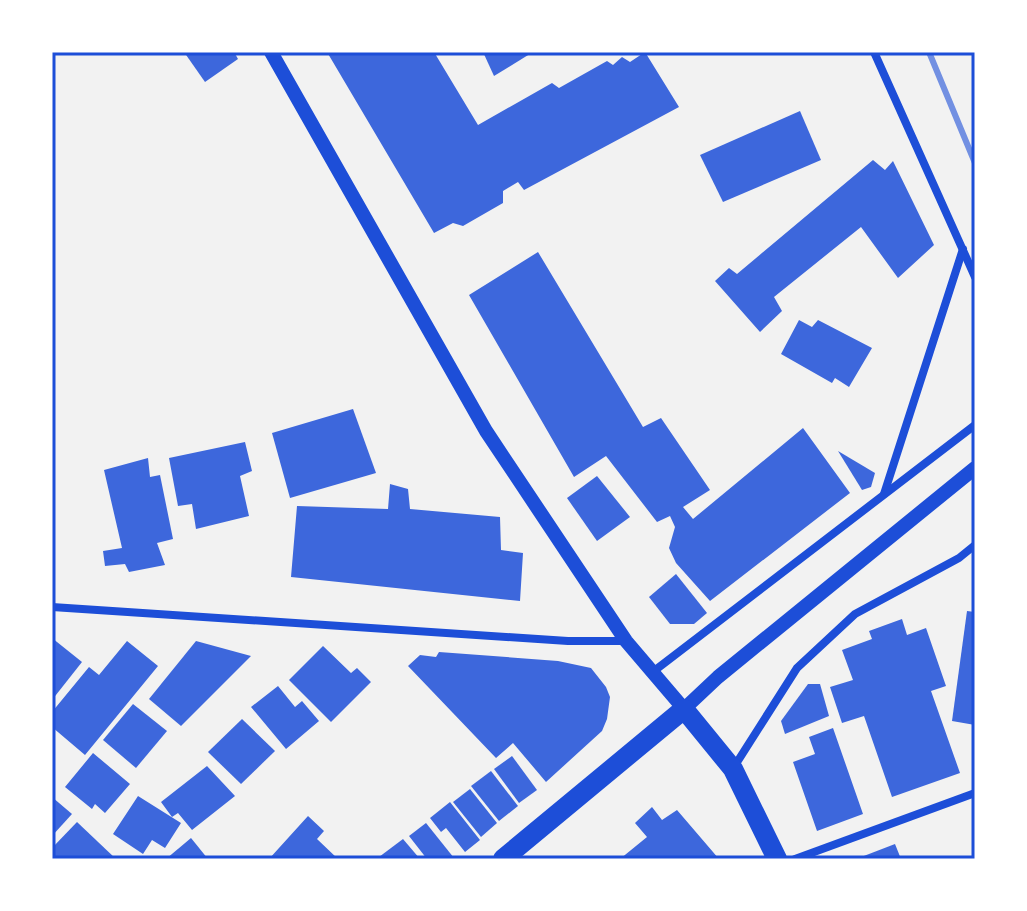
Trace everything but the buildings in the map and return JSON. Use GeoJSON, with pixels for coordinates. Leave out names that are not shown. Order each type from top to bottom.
{"type":"FeatureCollection","features":[{"type":"Feature","properties":{"kind":"main road"},"geometry":{"type":"LineString","coordinates":[[503,859],[684,709],[733,769],[777,859]]}},
{"type":"Feature","properties":{"kind":"street"},"geometry":{"type":"LineString","coordinates":[[271,52],[486,431],[626,641],[684,709],[718,677],[975,468]]}},
{"type":"Feature","properties":{"kind":"street"},"geometry":{"type":"LineString","coordinates":[[874,52],[975,277]]}},
{"type":"Feature","properties":{"kind":"street"},"geometry":{"type":"LineString","coordinates":[[883,495],[963,249]]}},
{"type":"Feature","properties":{"kind":"street"},"geometry":{"type":"LineString","coordinates":[[654,671],[975,425]]}},
{"type":"Feature","properties":{"kind":"street"},"geometry":{"type":"LineString","coordinates":[[733,769],[797,668],[855,614],[959,558],[975,545]]}},
{"type":"Feature","properties":{"kind":"street"},"geometry":{"type":"LineString","coordinates":[[52,607],[568,641],[626,641]]}},
{"type":"Feature","properties":{"kind":"street"},"geometry":{"type":"LineString","coordinates":[[795,859],[975,793]]}},
{"type":"Feature","properties":{"kind":"railway"},"geometry":{"type":"LineString","coordinates":[[929,52],[975,163]]}}]}
